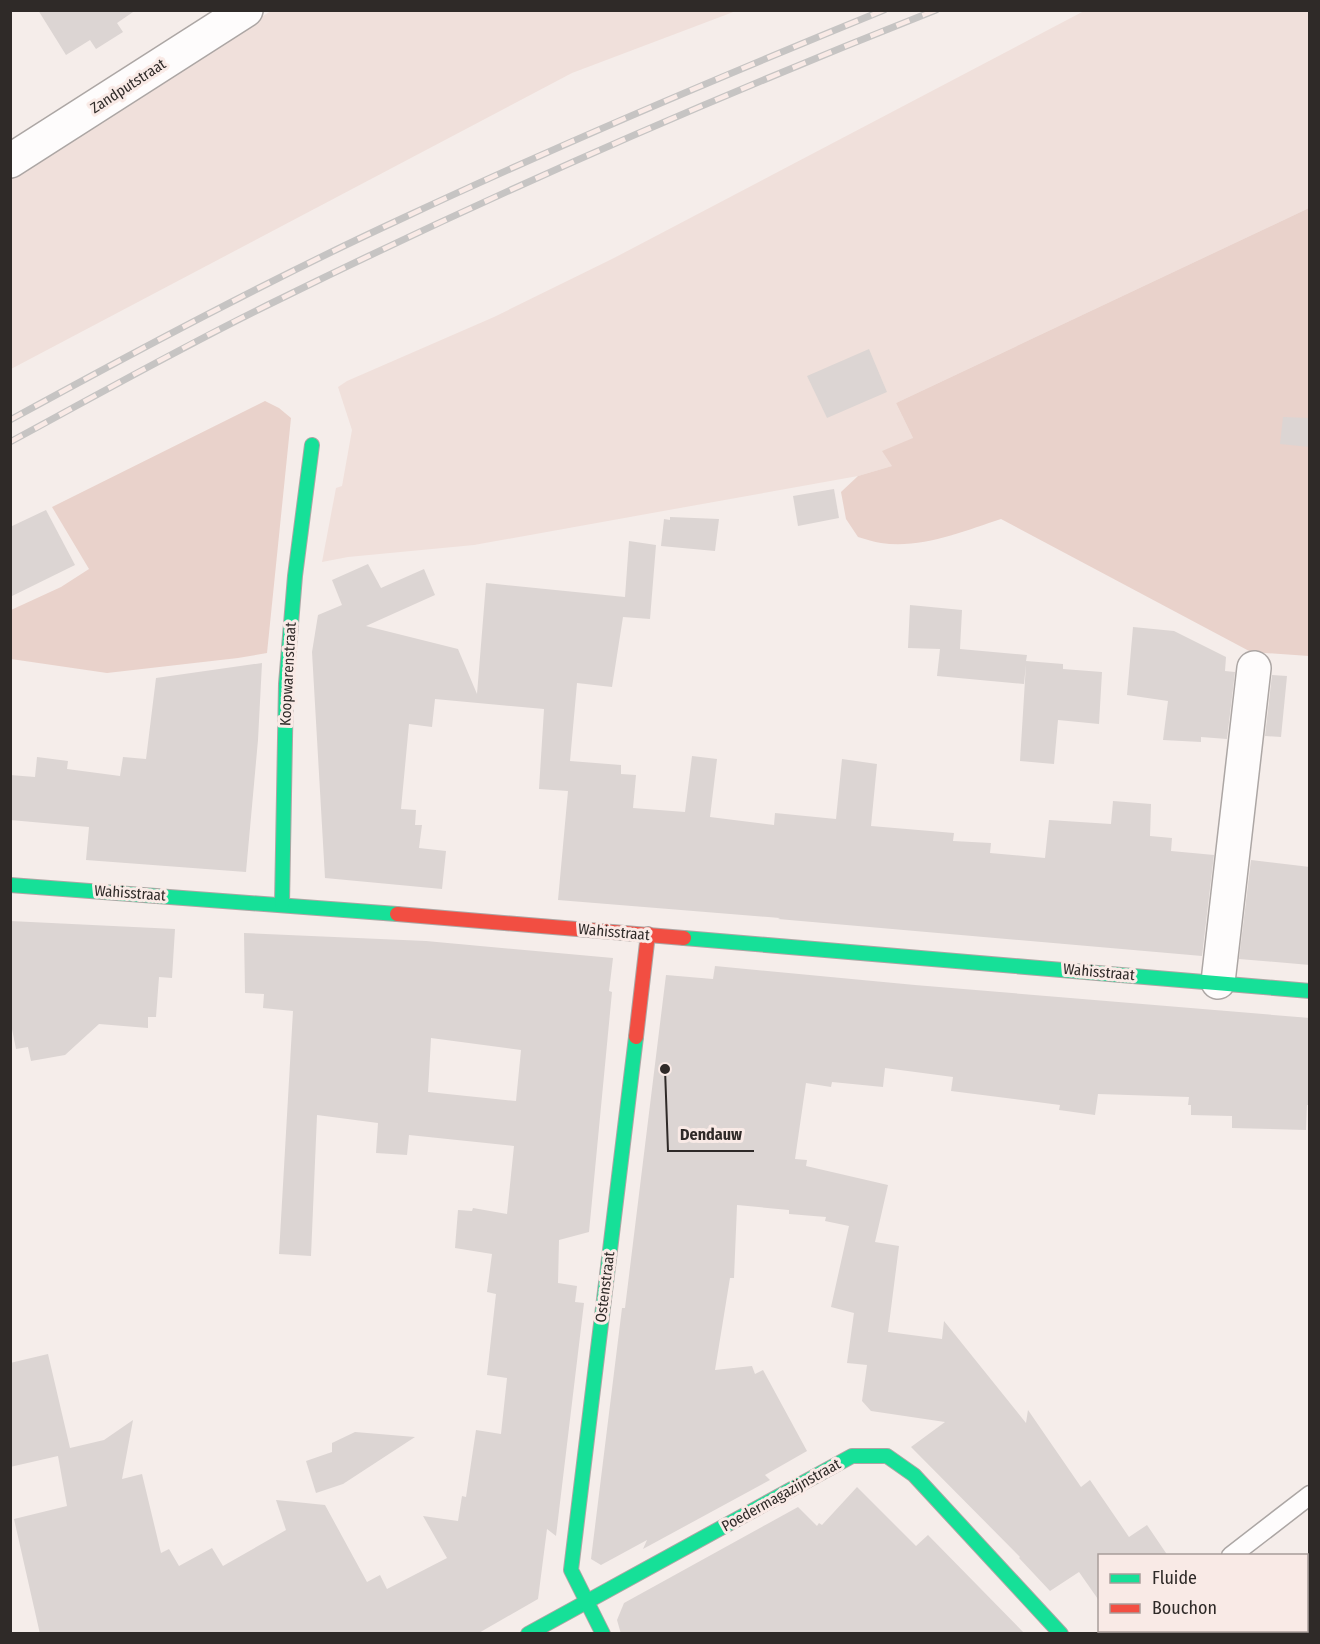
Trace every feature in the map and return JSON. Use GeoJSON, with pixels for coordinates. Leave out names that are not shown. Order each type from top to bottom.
{"type":"FeatureCollection","features":[{"type":"Feature","properties":{"kind":"street","name":"Zandputstraat"},"geometry":{"type":"LineString","coordinates":[[10,161],[246,10]]}},
{"type":"Feature","properties":{"kind":"street","name":"Koopwarenstraat"},"geometry":{"type":"LineString","coordinates":[[282,904],[286,684],[294,576],[312,445]]}},
{"type":"Feature","properties":{"kind":"street"},"geometry":{"type":"LineString","coordinates":[[1218,982],[1254,668]]}},
{"type":"Feature","properties":{"kind":"street","name":"Wahisstraat"},"geometry":{"type":"LineString","coordinates":[[10,885],[282,904],[1310,991]]}},
{"type":"Feature","properties":{"kind":"street","name":"Ostenstraat"},"geometry":{"type":"LineString","coordinates":[[603,1634],[571,1570],[648,934]]}},
{"type":"Feature","properties":{"kind":"street","name":"Poedermagazijnstraat"},"geometry":{"type":"LineString","coordinates":[[528,1634],[852,1456],[886,1456],[914,1475],[1061,1634]]}},
{"type":"Feature","properties":{"kind":"lane"},"geometry":{"type":"LineString","coordinates":[[1234,1554],[1310,1496]]}},
{"type":"Feature","properties":{"kind":"shaded area"},"geometry":{"type":"Polygon","coordinates":[[[271,11],[736,11],[572,73],[11,369],[10,173],[271,11]]]}},
{"type":"Feature","properties":{"kind":"shaded area"},"geometry":{"type":"Polygon","coordinates":[[[1084,11],[1309,11],[1309,208],[896,403],[913,438],[892,466],[858,476],[474,545],[348,557],[322,562],[336,488],[342,486],[352,430],[338,387],[494,317],[614,258],[1084,11]]]}},
{"type":"Feature","properties":{"kind":"shaded area"},"geometry":{"type":"Polygon","coordinates":[[[1309,208],[1309,656],[1251,652],[1001,519],[942,538],[912,543],[881,543],[858,537],[846,519],[841,492],[858,476],[892,466],[882,451],[913,438],[896,403],[1309,208]]]}},
{"type":"Feature","properties":{"kind":"shaded area"},"geometry":{"type":"Polygon","coordinates":[[[265,401],[279,408],[291,418],[267,653],[107,673],[11,659],[11,610],[61,587],[89,569],[52,507],[265,401]]]}},
{"type":"Feature","properties":{"kind":"building"},"geometry":{"type":"Polygon","coordinates":[[[38,10],[136,10],[117,23],[123,32],[96,49],[90,40],[66,55],[38,10]]]}},
{"type":"Feature","properties":{"kind":"building"},"geometry":{"type":"Polygon","coordinates":[[[869,349],[887,392],[827,418],[807,376],[869,349]]]}},
{"type":"Feature","properties":{"kind":"building"},"geometry":{"type":"Polygon","coordinates":[[[1283,417],[1310,418],[1310,447],[1280,444],[1283,417]]]}},
{"type":"Feature","properties":{"kind":"building"},"geometry":{"type":"Polygon","coordinates":[[[834,489],[839,518],[798,526],[793,496],[834,489]]]}},
{"type":"Feature","properties":{"kind":"building"},"geometry":{"type":"Polygon","coordinates":[[[46,510],[75,565],[10,597],[10,527],[46,510]]]}},
{"type":"Feature","properties":{"kind":"building"},"geometry":{"type":"Polygon","coordinates":[[[670,517],[719,519],[715,551],[661,546],[664,519],[670,520],[670,517]]]}},
{"type":"Feature","properties":{"kind":"building"},"geometry":{"type":"Polygon","coordinates":[[[629,541],[656,545],[650,619],[623,617],[612,687],[577,683],[570,761],[621,765],[621,774],[636,775],[633,808],[685,812],[692,756],[717,759],[710,817],[774,825],[775,813],[836,819],[842,759],[877,764],[871,826],[954,833],[953,841],[991,843],[990,853],[1045,858],[1049,820],[1111,824],[1113,801],[1151,804],[1150,836],[1172,838],[1171,851],[1214,855],[1202,956],[558,900],[568,791],[539,789],[544,709],[435,699],[432,727],[409,724],[401,809],[416,810],[415,825],[422,825],[419,848],[446,851],[442,889],[325,878],[312,652],[318,615],[342,605],[332,580],[368,564],[381,588],[424,569],[435,595],[366,626],[458,649],[477,694],[486,583],[625,597],[629,541]]]}},
{"type":"Feature","properties":{"kind":"building"},"geometry":{"type":"Polygon","coordinates":[[[910,605],[962,610],[960,649],[1027,655],[1026,661],[1063,664],[1063,669],[1102,672],[1099,724],[1058,720],[1054,764],[1020,761],[1026,664],[1024,684],[937,676],[940,649],[908,648],[910,605]]]}},
{"type":"Feature","properties":{"kind":"building"},"geometry":{"type":"Polygon","coordinates":[[[1133,627],[1174,631],[1226,657],[1225,671],[1235,672],[1227,739],[1201,737],[1201,742],[1163,740],[1168,701],[1127,695],[1133,627]]]}},
{"type":"Feature","properties":{"kind":"building"},"geometry":{"type":"Polygon","coordinates":[[[262,663],[258,740],[246,872],[86,860],[89,827],[10,820],[10,775],[35,777],[37,757],[68,761],[67,769],[120,776],[123,757],[146,759],[156,678],[262,663]]]}},
{"type":"Feature","properties":{"kind":"building"},"geometry":{"type":"Polygon","coordinates":[[[1272,675],[1287,676],[1281,737],[1265,736],[1272,675]]]}},
{"type":"Feature","properties":{"kind":"building"},"geometry":{"type":"Polygon","coordinates":[[[1251,860],[1310,867],[1310,965],[1239,959],[1251,860]]]}},
{"type":"Feature","properties":{"kind":"building"},"geometry":{"type":"Polygon","coordinates":[[[10,921],[175,929],[172,978],[159,977],[156,1017],[148,1017],[148,1028],[99,1024],[65,1055],[31,1061],[28,1047],[16,1049],[10,1019],[10,921]]]}},
{"type":"Feature","properties":{"kind":"building"},"geometry":{"type":"Polygon","coordinates":[[[244,933],[426,941],[613,958],[609,991],[612,992],[589,1232],[559,1240],[558,1283],[577,1286],[575,1302],[584,1303],[556,1536],[547,1529],[538,1599],[477,1634],[40,1634],[14,1519],[67,1506],[58,1456],[10,1467],[10,1363],[48,1354],[70,1448],[104,1440],[133,1420],[122,1479],[142,1474],[161,1553],[169,1549],[179,1566],[212,1548],[223,1566],[286,1530],[276,1500],[325,1505],[367,1582],[380,1575],[387,1589],[447,1558],[423,1516],[458,1521],[462,1496],[466,1497],[476,1430],[501,1434],[507,1378],[487,1375],[496,1294],[487,1292],[492,1254],[455,1248],[458,1210],[472,1211],[473,1208],[507,1214],[514,1146],[409,1135],[407,1155],[376,1153],[378,1123],[317,1115],[311,1256],[279,1254],[293,1011],[263,1008],[264,994],[245,993],[244,933]],[[431,1038],[428,1092],[516,1101],[521,1050],[431,1038]]]}},
{"type":"Feature","properties":{"kind":"building"},"geometry":{"type":"Polygon","coordinates":[[[715,966],[1310,1018],[1310,1105],[1307,1105],[1306,1130],[1232,1128],[1232,1116],[1191,1115],[1191,1105],[1188,1105],[1189,1097],[1098,1094],[1095,1115],[1059,1110],[1060,1105],[951,1091],[953,1077],[885,1068],[883,1087],[832,1082],[831,1087],[806,1083],[795,1159],[807,1160],[806,1166],[888,1185],[875,1242],[899,1246],[888,1332],[942,1339],[944,1321],[1026,1423],[1028,1410],[1081,1487],[1090,1480],[1129,1537],[1147,1525],[1167,1554],[1098,1554],[1098,1599],[1079,1572],[1050,1591],[1020,1557],[911,1447],[945,1422],[871,1411],[862,1401],[867,1365],[847,1363],[854,1313],[831,1307],[849,1226],[825,1221],[826,1217],[789,1214],[789,1210],[737,1205],[734,1278],[730,1278],[715,1370],[752,1366],[755,1374],[763,1370],[807,1451],[765,1475],[770,1480],[643,1549],[647,1540],[601,1565],[591,1559],[666,975],[713,979],[715,966]]]}},
{"type":"Feature","properties":{"kind":"building"},"geometry":{"type":"Polygon","coordinates":[[[355,1432],[415,1437],[343,1484],[316,1493],[306,1461],[332,1452],[332,1443],[355,1432]]]}},
{"type":"Feature","properties":{"kind":"building"},"geometry":{"type":"Polygon","coordinates":[[[857,1487],[916,1546],[928,1535],[1025,1634],[621,1634],[617,1620],[624,1603],[798,1507],[817,1526],[819,1523],[822,1525],[857,1487]]]}},
{"type":"Feature","properties":{"kind":"railway"},"geometry":{"type":"LineString","coordinates":[[10,420],[205,316],[403,218],[642,111],[884,10]]}},
{"type":"Feature","properties":{"kind":"railway"},"geometry":{"type":"LineString","coordinates":[[10,442],[210,334],[440,222],[686,112],[936,10]]}},
{"type":"Feature","properties":{"kind":"traffic: fast"},"geometry":{"type":"LineString","coordinates":[[282,904],[286,684],[295,576],[312,445]]}},
{"type":"Feature","properties":{"kind":"traffic: fast"},"geometry":{"type":"LineString","coordinates":[[10,885],[397,914]]}},
{"type":"Feature","properties":{"kind":"traffic: fast"},"geometry":{"type":"LineString","coordinates":[[684,938],[1310,991]]}},
{"type":"Feature","properties":{"kind":"traffic: fast"},"geometry":{"type":"LineString","coordinates":[[603,1634],[571,1570],[636,1037]]}},
{"type":"Feature","properties":{"kind":"traffic: fast"},"geometry":{"type":"LineString","coordinates":[[528,1634],[852,1456],[887,1456],[914,1475],[1061,1634]]}},
{"type":"Feature","properties":{"kind":"traffic: jam"},"geometry":{"type":"LineString","coordinates":[[397,914],[684,938]]}},
{"type":"Feature","properties":{"kind":"traffic: jam"},"geometry":{"type":"LineString","coordinates":[[636,1037],[648,934]]}},
{"type":"Feature","properties":{"kind":"place","name":"Dendauw"},"geometry":{"type":"Point","coordinates":[665,1069]}}]}
